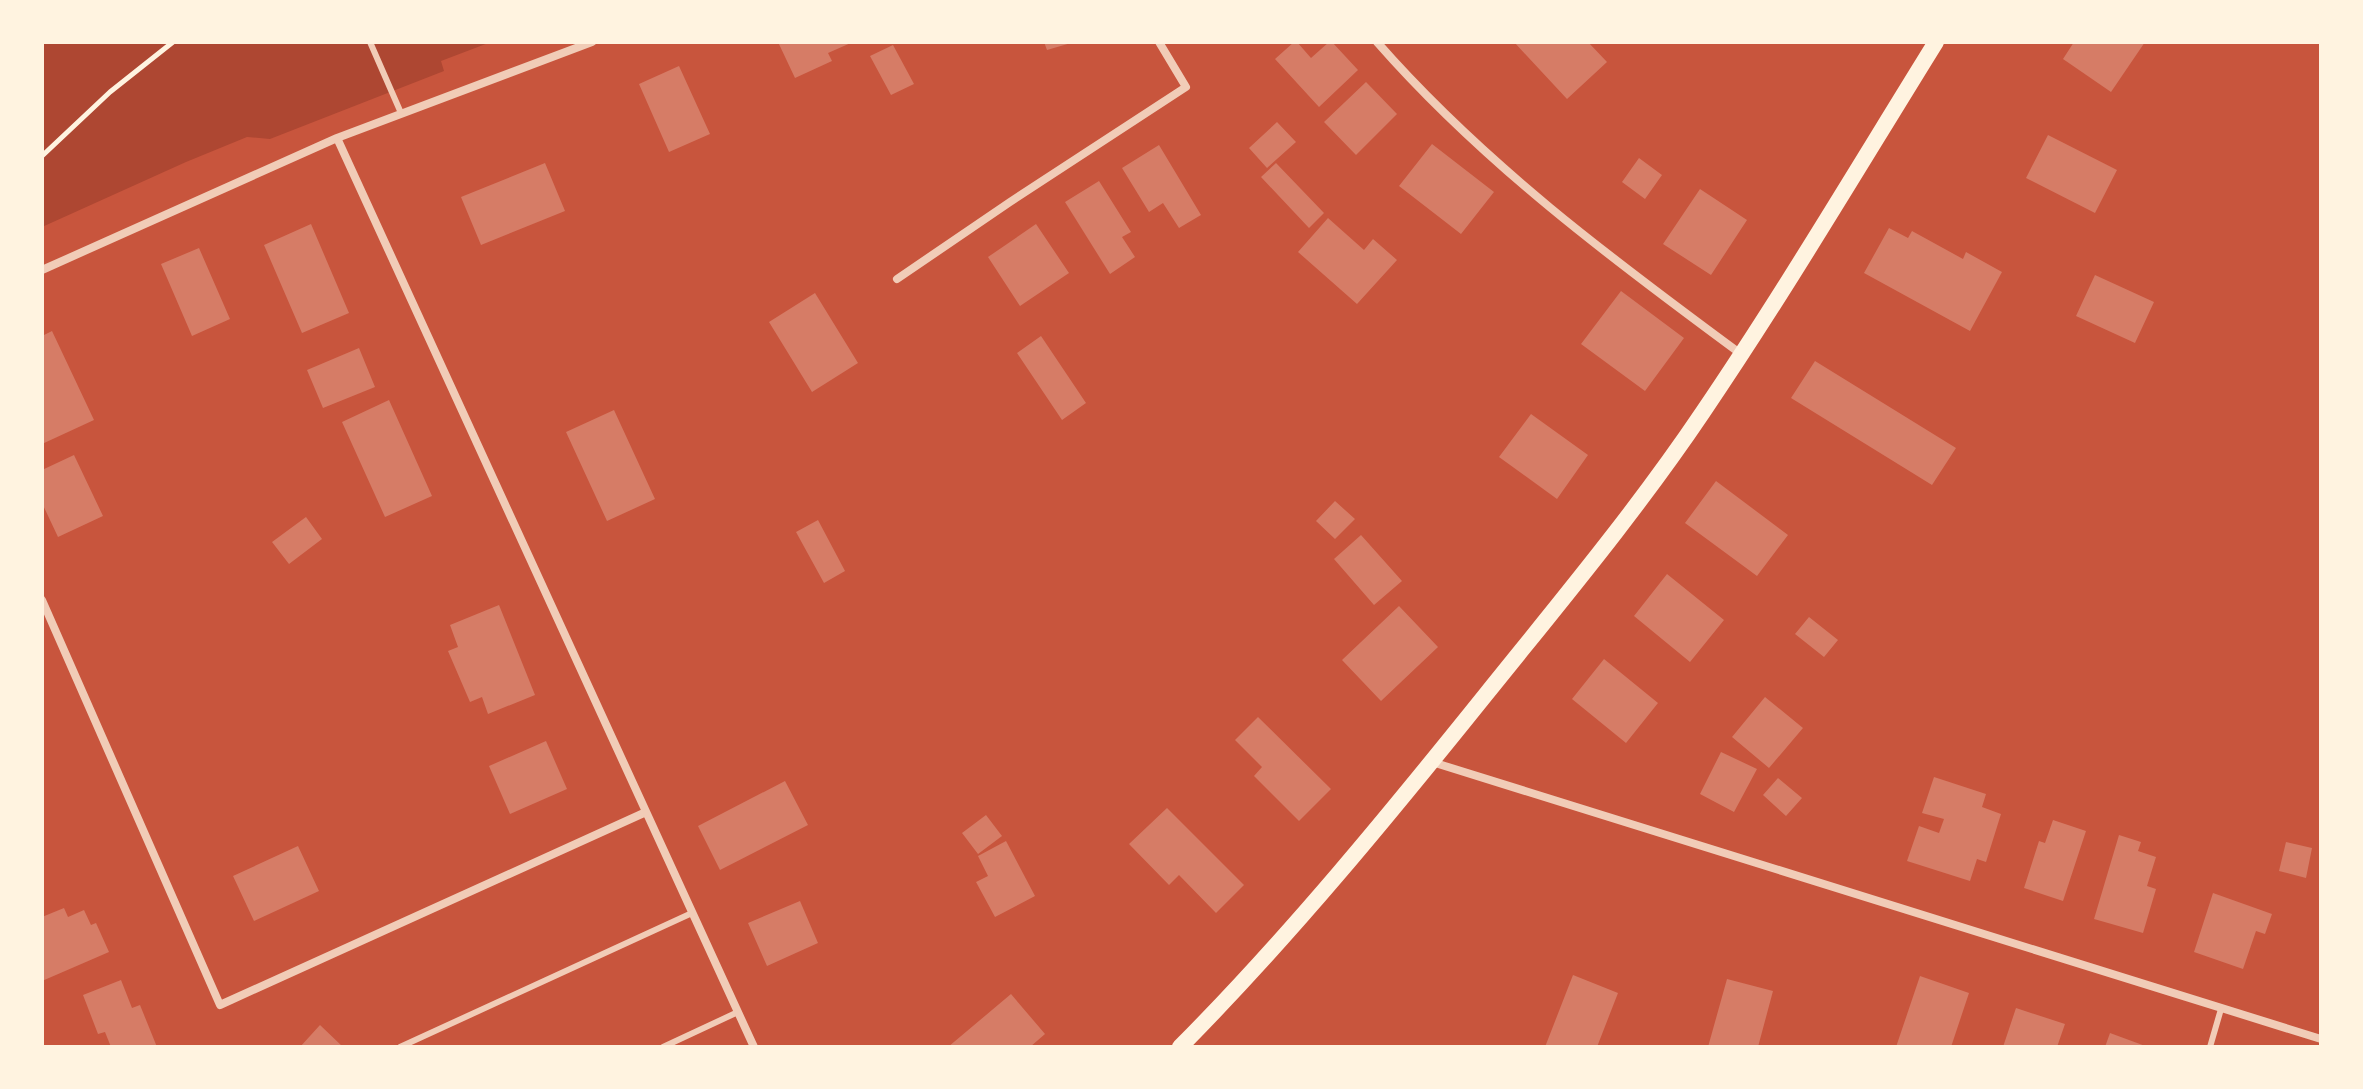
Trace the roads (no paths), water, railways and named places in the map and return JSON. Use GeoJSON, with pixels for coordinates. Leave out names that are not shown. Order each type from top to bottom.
{"type":"FeatureCollection","features":[{"type":"Feature","properties":{"kind":"main road"},"geometry":{"type":"LineString","coordinates":[[1180,1047],[1328,887],[1616,532],[1741,354],[1936,42]]}},
{"type":"Feature","properties":{"kind":"street"},"geometry":{"type":"LineString","coordinates":[[42,270],[337,138],[592,42]]}},
{"type":"Feature","properties":{"kind":"street"},"geometry":{"type":"LineString","coordinates":[[897,279],[1186,87],[1159,42]]}},
{"type":"Feature","properties":{"kind":"street"},"geometry":{"type":"LineString","coordinates":[[1377,42],[1447,117],[1510,174],[1633,274],[1741,354]]}},
{"type":"Feature","properties":{"kind":"street"},"geometry":{"type":"LineString","coordinates":[[337,138],[754,1047]]}},
{"type":"Feature","properties":{"kind":"street"},"geometry":{"type":"LineString","coordinates":[[42,600],[220,1005],[646,812]]}},
{"type":"Feature","properties":{"kind":"street"},"geometry":{"type":"LineString","coordinates":[[1432,762],[2321,1039]]}},
{"type":"Feature","properties":{"kind":"lane"},"geometry":{"type":"LineString","coordinates":[[370,42],[401,113]]}},
{"type":"Feature","properties":{"kind":"lane"},"geometry":{"type":"LineString","coordinates":[[400,1047],[692,913]]}},
{"type":"Feature","properties":{"kind":"lane"},"geometry":{"type":"LineString","coordinates":[[2210,1047],[2221,1009]]}},
{"type":"Feature","properties":{"kind":"lane"},"geometry":{"type":"LineString","coordinates":[[663,1047],[738,1012]]}}]}
